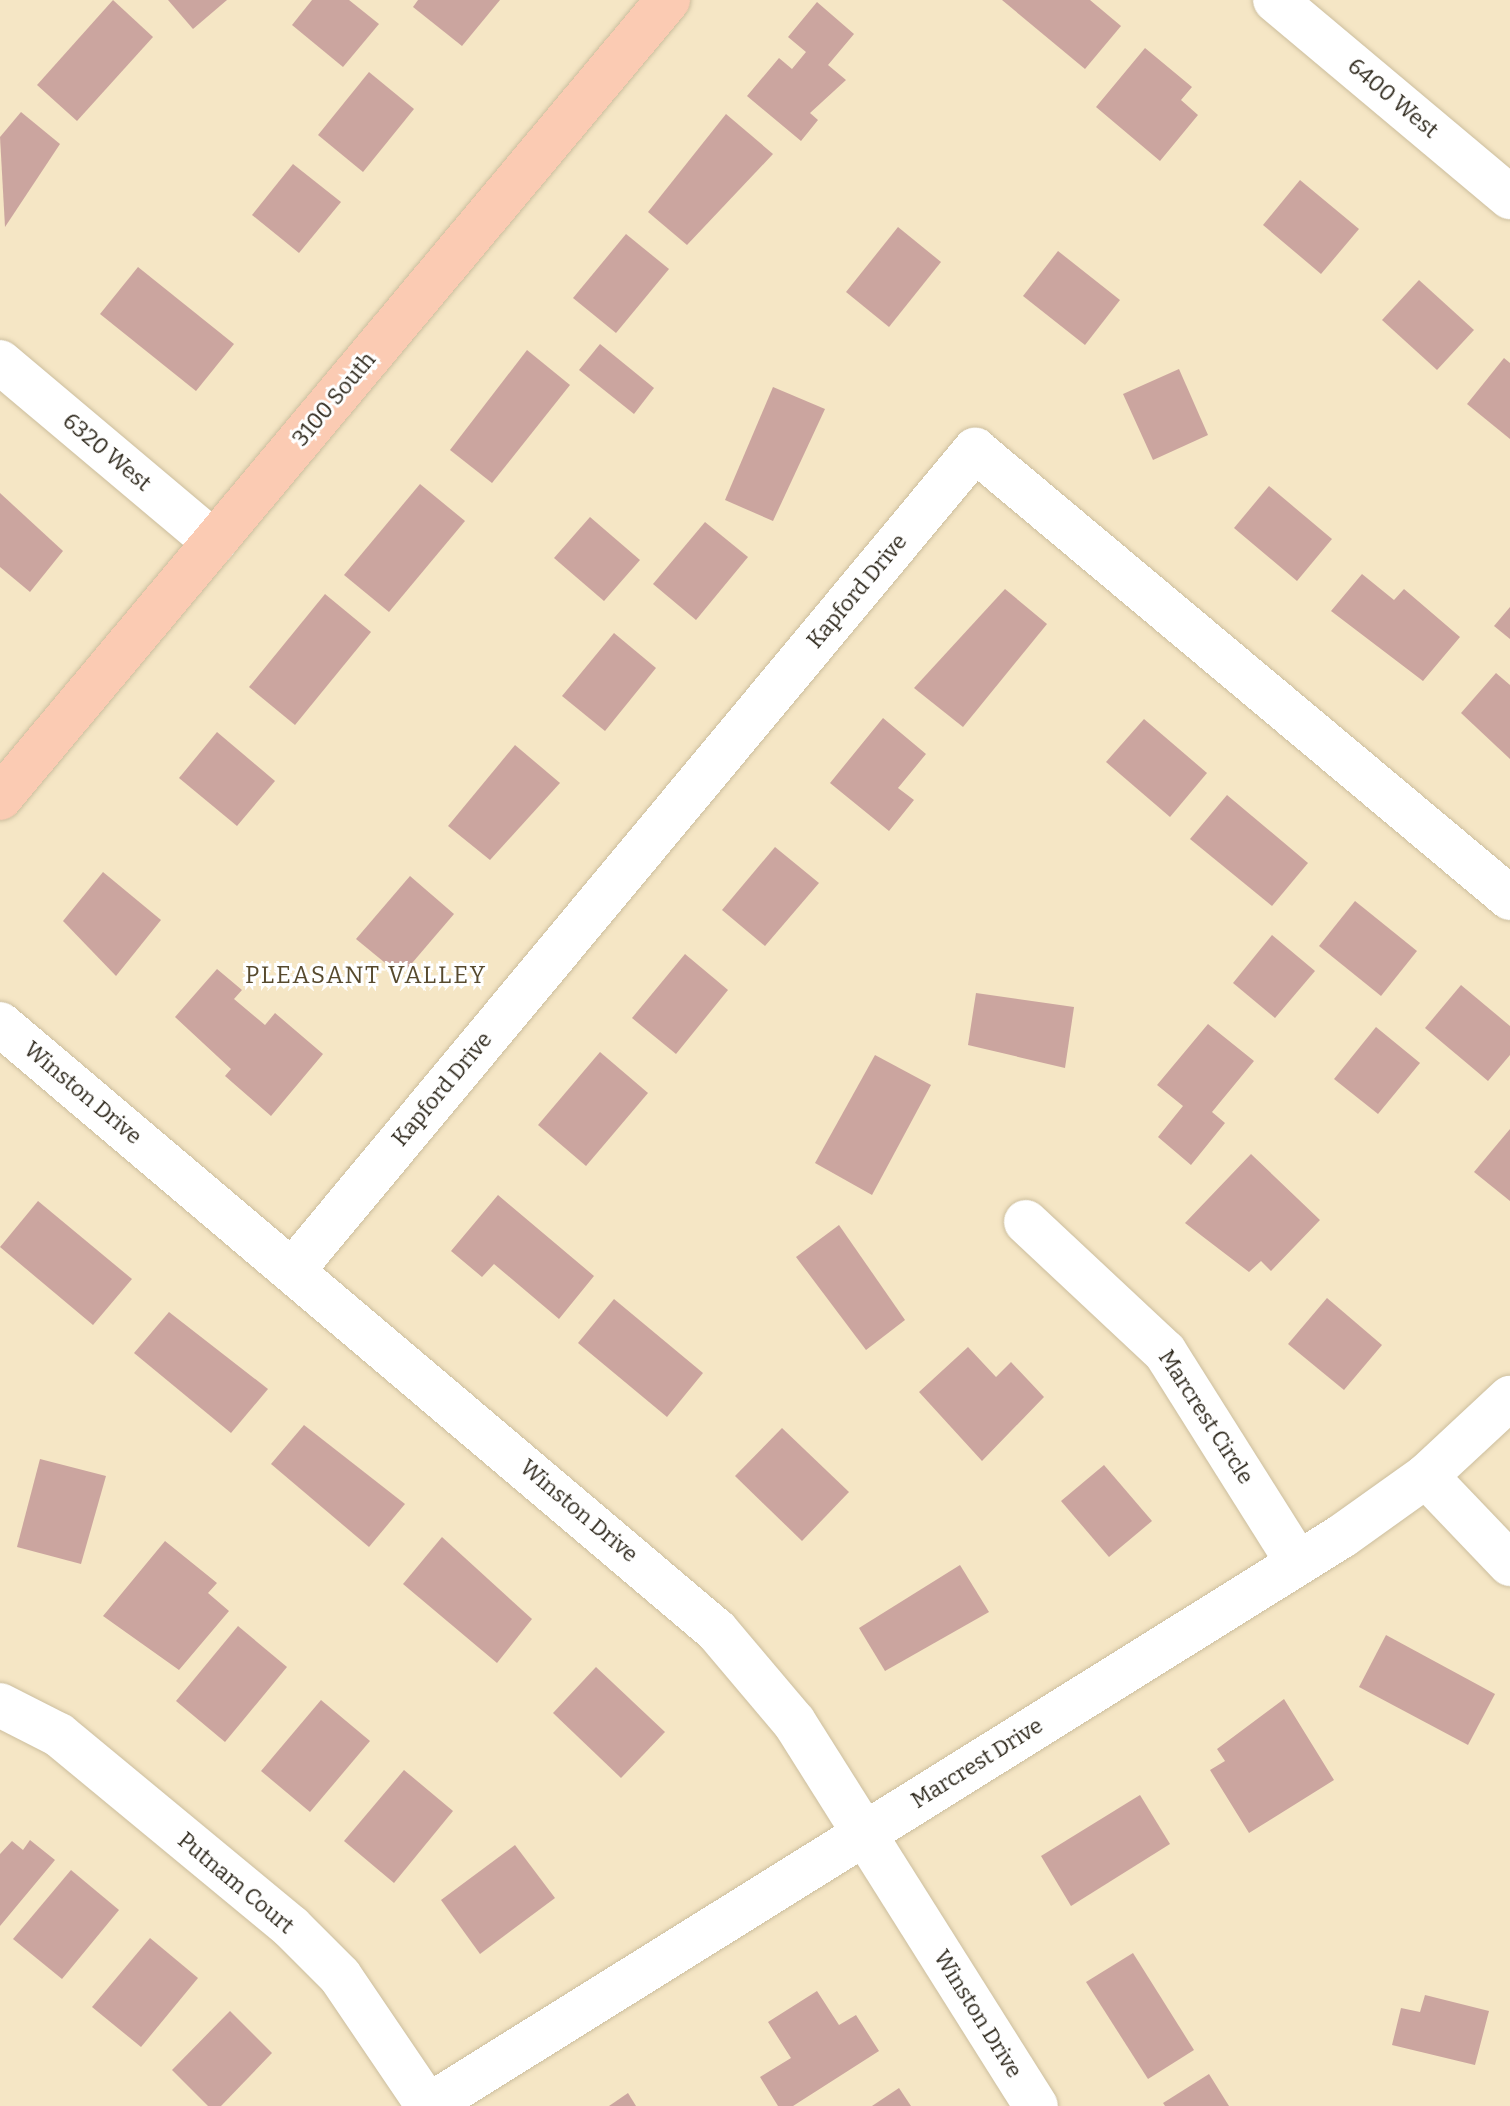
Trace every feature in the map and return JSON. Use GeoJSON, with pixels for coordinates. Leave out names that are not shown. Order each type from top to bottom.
{"type":"FeatureCollection","features":[{"type":"Feature","properties":{"kind":"main road","name":"3100 South"},"geometry":{"type":"LineString","coordinates":[[0,798],[668,0]]}},
{"type":"Feature","properties":{"kind":"street","name":"6400 West"},"geometry":{"type":"LineString","coordinates":[[1275,0],[1510,197]]}},
{"type":"Feature","properties":{"kind":"street","name":"6320 West"},"geometry":{"type":"LineString","coordinates":[[0,362],[214,542]]}},
{"type":"Feature","properties":{"kind":"street","name":"Kapford Drive"},"geometry":{"type":"LineString","coordinates":[[293,1270],[975,450],[1510,898]]}},
{"type":"Feature","properties":{"kind":"street","name":"Winston Drive"},"geometry":{"type":"LineString","coordinates":[[0,1024],[709,1623],[771,1690],[865,1833],[1036,2106]]}},
{"type":"Feature","properties":{"kind":"street","name":"Marcrest Circle"},"geometry":{"type":"LineString","coordinates":[[1026,1222],[1165,1352],[1297,1562]]}},
{"type":"Feature","properties":{"kind":"street","name":"Marcrest Drive"},"geometry":{"type":"LineString","coordinates":[[428,2106],[1297,1562],[1426,1476],[1510,1398]]}},
{"type":"Feature","properties":{"kind":"street"},"geometry":{"type":"LineString","coordinates":[[1426,1476],[1510,1564]]}},
{"type":"Feature","properties":{"kind":"street","name":"Putnam Court"},"geometry":{"type":"LineString","coordinates":[[0,1705],[59,1735],[291,1927],[340,1976],[428,2106]]}},
{"type":"Feature","properties":{"kind":"building"},"geometry":{"type":"Polygon","coordinates":[[[113,0],[153,37],[77,121],[37,85],[113,0]]]}},
{"type":"Feature","properties":{"kind":"building"},"geometry":{"type":"Polygon","coordinates":[[[168,0],[227,0],[193,29],[168,0]]]}},
{"type":"Feature","properties":{"kind":"building"},"geometry":{"type":"Polygon","coordinates":[[[312,0],[349,0],[379,24],[343,67],[292,25],[312,0]]]}},
{"type":"Feature","properties":{"kind":"building"},"geometry":{"type":"Polygon","coordinates":[[[418,0],[500,0],[462,46],[413,7],[418,0]]]}},
{"type":"Feature","properties":{"kind":"building"},"geometry":{"type":"Polygon","coordinates":[[[1002,0],[1090,0],[1121,26],[1085,69],[1002,0]]]}},
{"type":"Feature","properties":{"kind":"building"},"geometry":{"type":"Polygon","coordinates":[[[817,2],[854,34],[828,65],[846,80],[810,113],[818,120],[801,141],[747,96],[779,58],[792,69],[806,52],[788,37],[817,2]]]}},
{"type":"Feature","properties":{"kind":"building"},"geometry":{"type":"Polygon","coordinates":[[[1145,48],[1192,87],[1181,100],[1198,115],[1160,161],[1096,107],[1145,48]]]}},
{"type":"Feature","properties":{"kind":"building"},"geometry":{"type":"Polygon","coordinates":[[[369,72],[414,109],[363,172],[318,135],[369,72]]]}},
{"type":"Feature","properties":{"kind":"building"},"geometry":{"type":"Polygon","coordinates":[[[21,112],[60,144],[5,227],[0,137],[21,112]]]}},
{"type":"Feature","properties":{"kind":"building"},"geometry":{"type":"Polygon","coordinates":[[[726,114],[773,154],[687,245],[648,212],[726,114]]]}},
{"type":"Feature","properties":{"kind":"building"},"geometry":{"type":"Polygon","coordinates":[[[293,164],[341,202],[299,253],[252,215],[293,164]]]}},
{"type":"Feature","properties":{"kind":"building"},"geometry":{"type":"Polygon","coordinates":[[[1300,180],[1359,229],[1321,274],[1263,225],[1300,180]]]}},
{"type":"Feature","properties":{"kind":"building"},"geometry":{"type":"Polygon","coordinates":[[[898,227],[941,262],[889,327],[846,292],[898,227]]]}},
{"type":"Feature","properties":{"kind":"building"},"geometry":{"type":"Polygon","coordinates":[[[626,234],[669,269],[616,333],[573,298],[626,234]]]}},
{"type":"Feature","properties":{"kind":"building"},"geometry":{"type":"Polygon","coordinates":[[[1058,251],[1120,300],[1085,345],[1023,296],[1058,251]]]}},
{"type":"Feature","properties":{"kind":"building"},"geometry":{"type":"Polygon","coordinates":[[[138,267],[234,344],[196,391],[100,314],[138,267]]]}},
{"type":"Feature","properties":{"kind":"building"},"geometry":{"type":"Polygon","coordinates":[[[1419,280],[1474,330],[1437,370],[1382,320],[1419,280]]]}},
{"type":"Feature","properties":{"kind":"building"},"geometry":{"type":"Polygon","coordinates":[[[600,344],[654,388],[634,414],[579,370],[600,344]]]}},
{"type":"Feature","properties":{"kind":"building"},"geometry":{"type":"Polygon","coordinates":[[[527,350],[570,385],[492,483],[450,450],[527,350]]]}},
{"type":"Feature","properties":{"kind":"building"},"geometry":{"type":"Polygon","coordinates":[[[1504,358],[1510,363],[1510,439],[1467,404],[1504,358]]]}},
{"type":"Feature","properties":{"kind":"building"},"geometry":{"type":"Polygon","coordinates":[[[1179,369],[1208,435],[1153,460],[1123,394],[1179,369]]]}},
{"type":"Feature","properties":{"kind":"building"},"geometry":{"type":"Polygon","coordinates":[[[773,387],[825,409],[773,521],[725,500],[773,387]]]}},
{"type":"Feature","properties":{"kind":"building"},"geometry":{"type":"Polygon","coordinates":[[[420,484],[465,521],[389,612],[344,575],[420,484]]]}},
{"type":"Feature","properties":{"kind":"building"},"geometry":{"type":"Polygon","coordinates":[[[1269,486],[1332,539],[1297,581],[1234,528],[1269,486]]]}},
{"type":"Feature","properties":{"kind":"building"},"geometry":{"type":"Polygon","coordinates":[[[0,493],[63,551],[30,592],[0,567],[0,493]]]}},
{"type":"Feature","properties":{"kind":"building"},"geometry":{"type":"Polygon","coordinates":[[[590,517],[640,560],[604,601],[554,558],[590,517]]]}},
{"type":"Feature","properties":{"kind":"building"},"geometry":{"type":"Polygon","coordinates":[[[705,522],[748,557],[696,620],[653,584],[705,522]]]}},
{"type":"Feature","properties":{"kind":"building"},"geometry":{"type":"Polygon","coordinates":[[[1362,574],[1394,600],[1404,589],[1460,637],[1423,681],[1331,611],[1362,574]]]}},
{"type":"Feature","properties":{"kind":"building"},"geometry":{"type":"Polygon","coordinates":[[[1005,589],[1047,624],[963,727],[914,688],[1005,589]]]}},
{"type":"Feature","properties":{"kind":"building"},"geometry":{"type":"Polygon","coordinates":[[[325,594],[371,632],[295,725],[249,687],[325,594]]]}},
{"type":"Feature","properties":{"kind":"building"},"geometry":{"type":"Polygon","coordinates":[[[1510,607],[1510,639],[1494,626],[1510,607]]]}},
{"type":"Feature","properties":{"kind":"building"},"geometry":{"type":"Polygon","coordinates":[[[614,633],[656,668],[605,731],[562,696],[614,633]]]}},
{"type":"Feature","properties":{"kind":"building"},"geometry":{"type":"Polygon","coordinates":[[[1496,673],[1510,685],[1510,759],[1461,713],[1496,673]]]}},
{"type":"Feature","properties":{"kind":"building"},"geometry":{"type":"Polygon","coordinates":[[[883,718],[926,754],[898,788],[914,800],[889,831],[830,783],[883,718]]]}},
{"type":"Feature","properties":{"kind":"building"},"geometry":{"type":"Polygon","coordinates":[[[1144,719],[1207,773],[1170,817],[1106,762],[1144,719]]]}},
{"type":"Feature","properties":{"kind":"building"},"geometry":{"type":"Polygon","coordinates":[[[217,732],[275,781],[237,826],[179,778],[217,732]]]}},
{"type":"Feature","properties":{"kind":"building"},"geometry":{"type":"Polygon","coordinates":[[[515,745],[560,783],[490,860],[448,826],[515,745]]]}},
{"type":"Feature","properties":{"kind":"building"},"geometry":{"type":"Polygon","coordinates":[[[1227,795],[1308,863],[1272,906],[1190,839],[1227,795]]]}},
{"type":"Feature","properties":{"kind":"building"},"geometry":{"type":"Polygon","coordinates":[[[775,847],[819,883],[765,946],[722,910],[775,847]]]}},
{"type":"Feature","properties":{"kind":"building"},"geometry":{"type":"Polygon","coordinates":[[[103,872],[161,920],[116,976],[63,921],[103,872]]]}},
{"type":"Feature","properties":{"kind":"building"},"geometry":{"type":"Polygon","coordinates":[[[410,876],[454,914],[401,976],[356,939],[410,876]]]}},
{"type":"Feature","properties":{"kind":"building"},"geometry":{"type":"Polygon","coordinates":[[[1355,901],[1417,951],[1381,996],[1319,946],[1355,901]]]}},
{"type":"Feature","properties":{"kind":"building"},"geometry":{"type":"Polygon","coordinates":[[[1272,935],[1315,971],[1275,1018],[1233,983],[1272,935]]]}},
{"type":"Feature","properties":{"kind":"building"},"geometry":{"type":"Polygon","coordinates":[[[685,954],[728,990],[676,1054],[632,1018],[685,954]]]}},
{"type":"Feature","properties":{"kind":"building"},"geometry":{"type":"Polygon","coordinates":[[[217,969],[242,990],[234,999],[265,1025],[275,1013],[323,1054],[271,1116],[225,1076],[231,1069],[175,1017],[217,969]]]}},
{"type":"Feature","properties":{"kind":"building"},"geometry":{"type":"Polygon","coordinates":[[[1461,985],[1510,1026],[1510,1055],[1488,1081],[1425,1028],[1461,985]]]}},
{"type":"Feature","properties":{"kind":"building"},"geometry":{"type":"Polygon","coordinates":[[[976,993],[1074,1007],[1065,1068],[968,1045],[976,993]]]}},
{"type":"Feature","properties":{"kind":"building"},"geometry":{"type":"Polygon","coordinates":[[[1208,1024],[1254,1061],[1212,1112],[1225,1123],[1191,1165],[1158,1137],[1183,1106],[1157,1085],[1208,1024]]]}},
{"type":"Feature","properties":{"kind":"building"},"geometry":{"type":"Polygon","coordinates":[[[1376,1027],[1420,1063],[1378,1114],[1334,1079],[1376,1027]]]}},
{"type":"Feature","properties":{"kind":"building"},"geometry":{"type":"Polygon","coordinates":[[[600,1052],[648,1093],[586,1166],[538,1125],[600,1052]]]}},
{"type":"Feature","properties":{"kind":"building"},"geometry":{"type":"Polygon","coordinates":[[[875,1055],[931,1085],[872,1195],[815,1163],[875,1055]]]}},
{"type":"Feature","properties":{"kind":"building"},"geometry":{"type":"Polygon","coordinates":[[[1510,1129],[1510,1201],[1474,1172],[1510,1129]]]}},
{"type":"Feature","properties":{"kind":"building"},"geometry":{"type":"Polygon","coordinates":[[[1251,1154],[1320,1220],[1271,1271],[1261,1261],[1249,1272],[1185,1223],[1251,1154]]]}},
{"type":"Feature","properties":{"kind":"building"},"geometry":{"type":"Polygon","coordinates":[[[498,1195],[594,1276],[559,1319],[494,1264],[482,1277],[451,1251],[498,1195]]]}},
{"type":"Feature","properties":{"kind":"building"},"geometry":{"type":"Polygon","coordinates":[[[38,1201],[132,1279],[93,1325],[0,1247],[38,1201]]]}},
{"type":"Feature","properties":{"kind":"building"},"geometry":{"type":"Polygon","coordinates":[[[839,1225],[905,1320],[866,1350],[796,1257],[839,1225]]]}},
{"type":"Feature","properties":{"kind":"building"},"geometry":{"type":"Polygon","coordinates":[[[1327,1298],[1382,1345],[1344,1390],[1288,1344],[1327,1298]]]}},
{"type":"Feature","properties":{"kind":"building"},"geometry":{"type":"Polygon","coordinates":[[[614,1299],[703,1373],[667,1417],[578,1343],[614,1299]]]}},
{"type":"Feature","properties":{"kind":"building"},"geometry":{"type":"Polygon","coordinates":[[[169,1312],[268,1389],[231,1433],[134,1353],[169,1312]]]}},
{"type":"Feature","properties":{"kind":"building"},"geometry":{"type":"Polygon","coordinates":[[[968,1347],[996,1377],[1011,1362],[1044,1397],[982,1461],[919,1392],[968,1347]]]}},
{"type":"Feature","properties":{"kind":"building"},"geometry":{"type":"Polygon","coordinates":[[[304,1425],[405,1504],[369,1547],[271,1464],[304,1425]]]}},
{"type":"Feature","properties":{"kind":"building"},"geometry":{"type":"Polygon","coordinates":[[[782,1428],[849,1492],[802,1541],[735,1476],[782,1428]]]}},
{"type":"Feature","properties":{"kind":"building"},"geometry":{"type":"Polygon","coordinates":[[[40,1459],[106,1476],[81,1564],[17,1547],[40,1459]]]}},
{"type":"Feature","properties":{"kind":"building"},"geometry":{"type":"Polygon","coordinates":[[[1104,1465],[1152,1521],[1109,1557],[1061,1501],[1104,1465]]]}},
{"type":"Feature","properties":{"kind":"building"},"geometry":{"type":"Polygon","coordinates":[[[442,1537],[532,1619],[497,1663],[403,1584],[442,1537]]]}},
{"type":"Feature","properties":{"kind":"building"},"geometry":{"type":"Polygon","coordinates":[[[165,1541],[217,1583],[208,1593],[229,1611],[179,1670],[103,1616],[165,1541]]]}},
{"type":"Feature","properties":{"kind":"building"},"geometry":{"type":"Polygon","coordinates":[[[960,1565],[989,1612],[885,1671],[859,1628],[960,1565]]]}},
{"type":"Feature","properties":{"kind":"building"},"geometry":{"type":"Polygon","coordinates":[[[238,1626],[287,1667],[225,1742],[176,1701],[238,1626]]]}},
{"type":"Feature","properties":{"kind":"building"},"geometry":{"type":"Polygon","coordinates":[[[1386,1635],[1495,1694],[1468,1745],[1359,1687],[1386,1635]]]}},
{"type":"Feature","properties":{"kind":"building"},"geometry":{"type":"Polygon","coordinates":[[[596,1667],[665,1732],[621,1778],[553,1713],[596,1667]]]}},
{"type":"Feature","properties":{"kind":"building"},"geometry":{"type":"Polygon","coordinates":[[[1284,1699],[1334,1780],[1249,1833],[1210,1770],[1225,1761],[1217,1749],[1284,1699]]]}},
{"type":"Feature","properties":{"kind":"building"},"geometry":{"type":"Polygon","coordinates":[[[321,1700],[370,1741],[310,1812],[261,1771],[321,1700]]]}},
{"type":"Feature","properties":{"kind":"building"},"geometry":{"type":"Polygon","coordinates":[[[404,1770],[453,1811],[394,1883],[344,1841],[404,1770]]]}},
{"type":"Feature","properties":{"kind":"building"},"geometry":{"type":"Polygon","coordinates":[[[1140,1795],[1170,1844],[1071,1906],[1041,1856],[1140,1795]]]}},
{"type":"Feature","properties":{"kind":"building"},"geometry":{"type":"Polygon","coordinates":[[[30,1840],[55,1860],[0,1926],[0,1854],[12,1841],[23,1850],[30,1840]]]}},
{"type":"Feature","properties":{"kind":"building"},"geometry":{"type":"Polygon","coordinates":[[[515,1845],[555,1898],[480,1954],[441,1900],[515,1845]]]}},
{"type":"Feature","properties":{"kind":"building"},"geometry":{"type":"Polygon","coordinates":[[[71,1870],[119,1910],[62,1979],[13,1939],[71,1870]]]}},
{"type":"Feature","properties":{"kind":"building"},"geometry":{"type":"Polygon","coordinates":[[[150,1938],[198,1978],[141,2047],[92,2007],[150,1938]]]}},
{"type":"Feature","properties":{"kind":"building"},"geometry":{"type":"Polygon","coordinates":[[[1133,1953],[1194,2050],[1148,2079],[1086,1982],[1133,1953]]]}},
{"type":"Feature","properties":{"kind":"building"},"geometry":{"type":"Polygon","coordinates":[[[817,1991],[839,2025],[856,2015],[879,2051],[793,2106],[778,2106],[760,2077],[791,2058],[768,2022],[817,1991]]]}},
{"type":"Feature","properties":{"kind":"building"},"geometry":{"type":"Polygon","coordinates":[[[1425,1995],[1489,2011],[1475,2065],[1392,2045],[1401,2008],[1420,2012],[1425,1995]]]}},
{"type":"Feature","properties":{"kind":"building"},"geometry":{"type":"Polygon","coordinates":[[[230,2011],[272,2053],[221,2106],[208,2106],[172,2070],[230,2011]]]}},
{"type":"Feature","properties":{"kind":"building"},"geometry":{"type":"Polygon","coordinates":[[[1209,2074],[1229,2106],[1165,2106],[1163,2103],[1209,2074]]]}},
{"type":"Feature","properties":{"kind":"building"},"geometry":{"type":"Polygon","coordinates":[[[899,2088],[911,2106],[872,2106],[899,2088]]]}},
{"type":"Feature","properties":{"kind":"building"},"geometry":{"type":"Polygon","coordinates":[[[628,2093],[636,2106],[609,2106],[628,2093]]]}},
{"type":"Feature","properties":{"kind":"district","name":"PLEASANT VALLEY"},"geometry":{"type":"Point","coordinates":[366,976]}}]}
